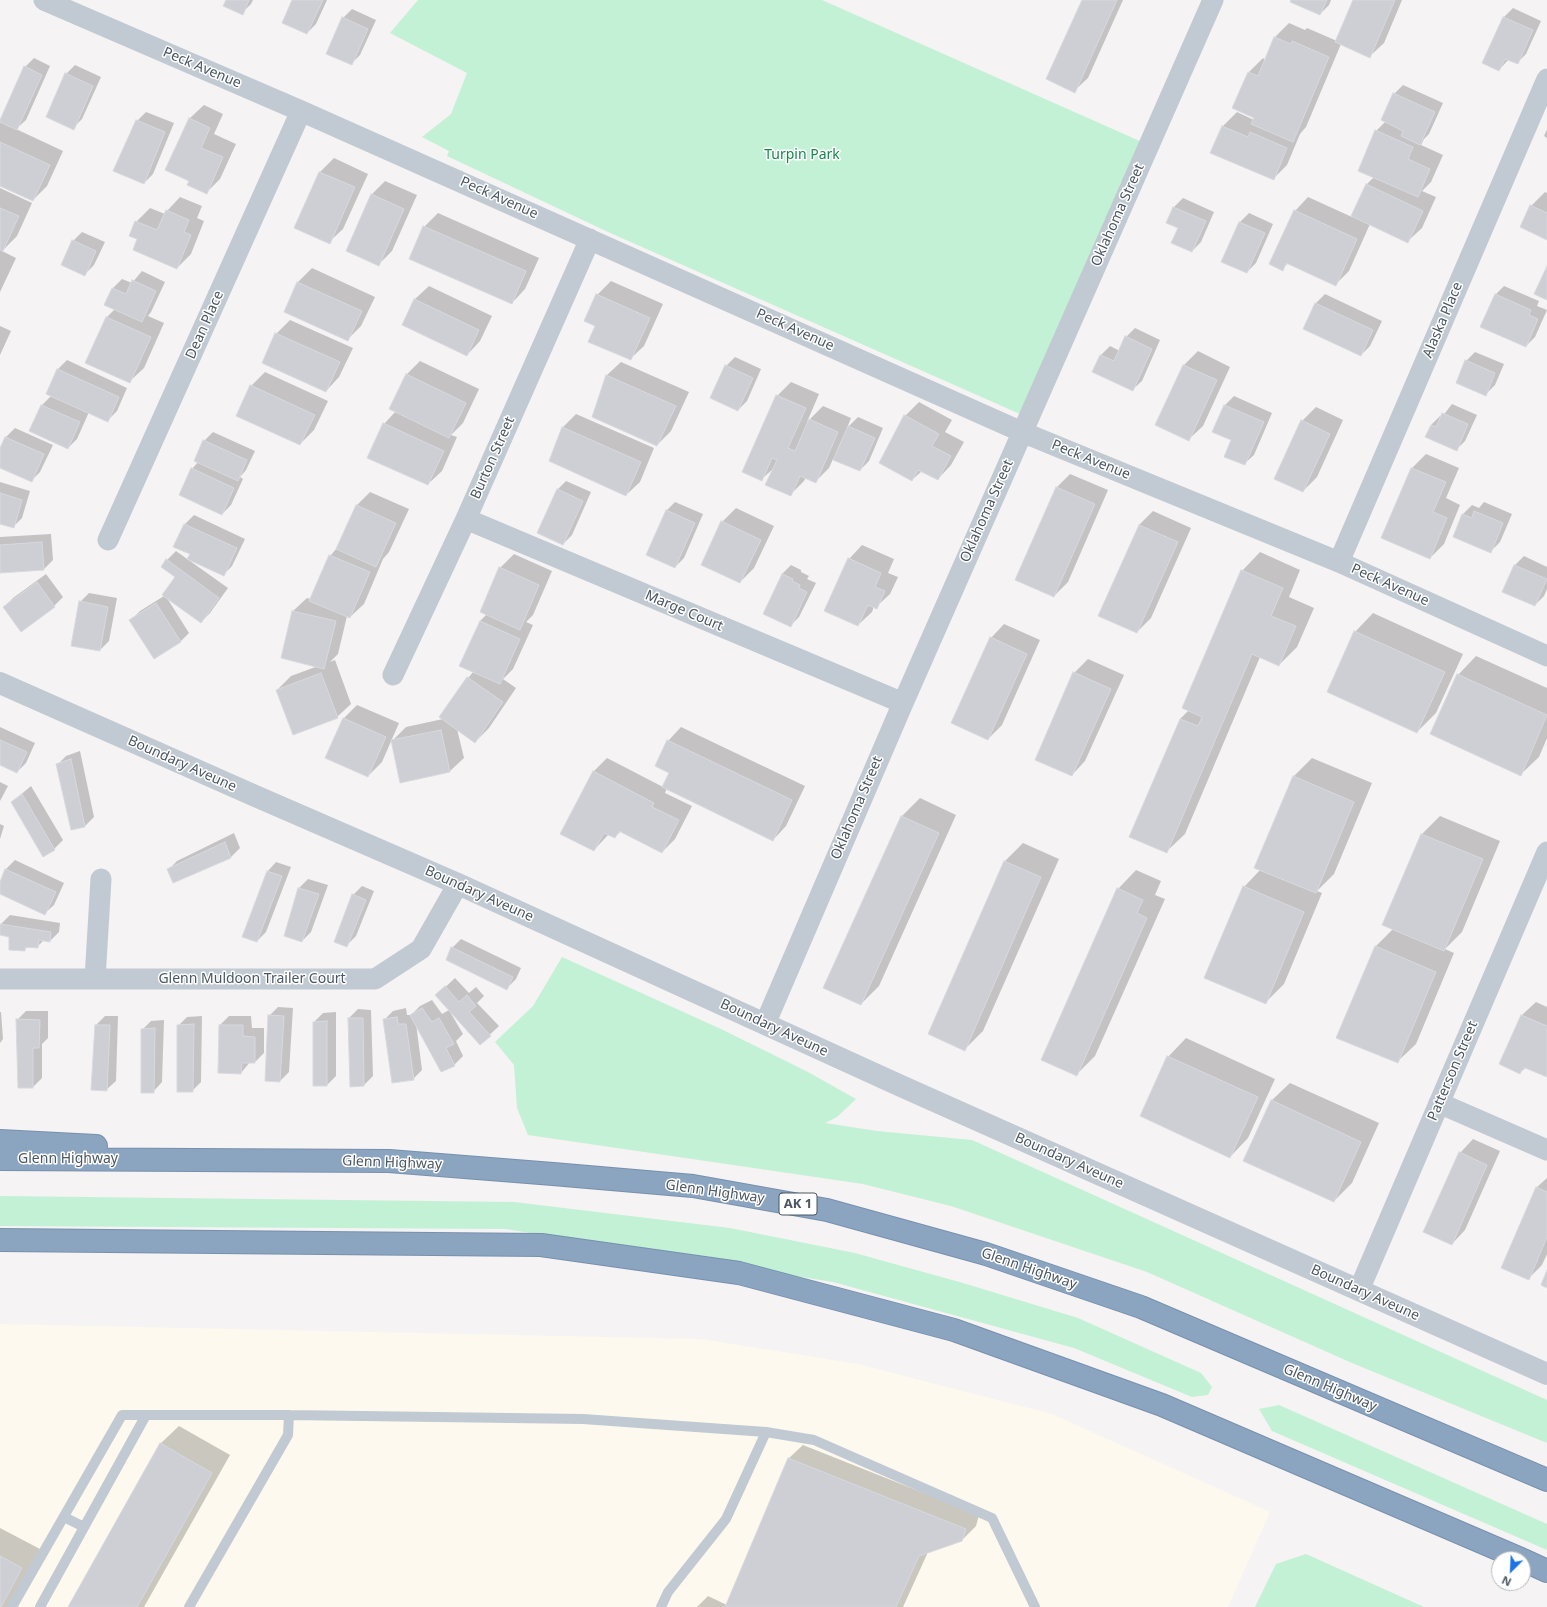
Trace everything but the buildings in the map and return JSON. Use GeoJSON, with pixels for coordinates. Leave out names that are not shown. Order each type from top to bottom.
{"type":"FeatureCollection","features":[{"type":"Feature","properties":{"kind":"highway"},"geometry":{"type":"LineString","coordinates":[[0,1140],[389,1161]]}},
{"type":"Feature","properties":{"kind":"highway","name":"Glenn Highway"},"geometry":{"type":"LineString","coordinates":[[0,1159],[389,1161],[693,1186],[827,1210],[986,1254],[1140,1307],[1547,1480]]}},
{"type":"Feature","properties":{"kind":"highway"},"geometry":{"type":"LineString","coordinates":[[0,1240],[541,1245],[739,1273],[954,1330],[1162,1405],[1501,1551]]}},
{"type":"Feature","properties":{"kind":"highway"},"geometry":{"type":"LineString","coordinates":[[1531,1564],[1547,1570]]}},
{"type":"Feature","properties":{"kind":"street","name":"Peck Avenue"},"geometry":{"type":"LineString","coordinates":[[44,0],[301,111],[1022,432],[1339,562],[1547,656]]}},
{"type":"Feature","properties":{"kind":"street","name":"Oklahoma Street"},"geometry":{"type":"LineString","coordinates":[[765,1024],[902,703],[1213,0]]}},
{"type":"Feature","properties":{"kind":"street","name":"Alaska Place"},"geometry":{"type":"LineString","coordinates":[[1339,562],[1547,79]]}},
{"type":"Feature","properties":{"kind":"street","name":"Dean Place"},"geometry":{"type":"LineString","coordinates":[[108,540],[301,111]]}},
{"type":"Feature","properties":{"kind":"street","name":"Burton Street"},"geometry":{"type":"LineString","coordinates":[[393,675],[466,519],[590,239]]}},
{"type":"Feature","properties":{"kind":"street","name":"Marge Court"},"geometry":{"type":"LineString","coordinates":[[466,519],[902,703]]}},
{"type":"Feature","properties":{"kind":"street","name":"Boundary Aveune"},"geometry":{"type":"LineString","coordinates":[[0,683],[233,787],[458,884],[901,1086],[1547,1374]]}},
{"type":"Feature","properties":{"kind":"street","name":"Patterson Street"},"geometry":{"type":"LineString","coordinates":[[1359,1290],[1547,852]]}},
{"type":"Feature","properties":{"kind":"street"},"geometry":{"type":"LineString","coordinates":[[95,979],[101,879]]}},
{"type":"Feature","properties":{"kind":"street","name":"Glenn Muldoon Trailer Court"},"geometry":{"type":"LineString","coordinates":[[0,979],[375,979],[421,949],[458,884]]}},
{"type":"Feature","properties":{"kind":"street"},"geometry":{"type":"LineString","coordinates":[[1439,1103],[1547,1150]]}},
{"type":"Feature","properties":{"kind":"lane"},"geometry":{"type":"LineString","coordinates":[[12,1607],[122,1415],[289,1415],[583,1419],[766,1432],[814,1440],[992,1518],[1035,1607]]}},
{"type":"Feature","properties":{"kind":"lane"},"geometry":{"type":"LineString","coordinates":[[40,1607],[146,1415]]}},
{"type":"Feature","properties":{"kind":"lane"},"geometry":{"type":"LineString","coordinates":[[189,1607],[288,1435],[289,1415]]}},
{"type":"Feature","properties":{"kind":"lane"},"geometry":{"type":"LineString","coordinates":[[661,1607],[668,1592],[726,1519],[766,1432]]}},
{"type":"Feature","properties":{"kind":"lane"},"geometry":{"type":"LineString","coordinates":[[64,1517],[84,1527]]}},
{"type":"Feature","properties":{"kind":"shaded area"},"geometry":{"type":"Polygon","coordinates":[[[0,1324],[701,1339],[858,1364],[1052,1414],[1270,1512],[1228,1607],[0,1607],[0,1324]]]}},
{"type":"Feature","properties":{"kind":"green space","name":"Turpin Park"},"geometry":{"type":"Polygon","coordinates":[[[418,0],[822,0],[1142,142],[1020,414],[608,232],[447,156],[449,151],[422,137],[451,114],[467,73],[390,33],[418,0]]]}},
{"type":"Feature","properties":{"kind":"green space"},"geometry":{"type":"Polygon","coordinates":[[[562,957],[723,1030],[808,1072],[856,1099],[837,1117],[825,1123],[877,1131],[972,1140],[1547,1400],[1547,1443],[1352,1363],[1147,1272],[951,1206],[863,1184],[528,1135],[517,1108],[514,1065],[495,1042],[533,1006],[562,957]]]}},
{"type":"Feature","properties":{"kind":"green space"},"geometry":{"type":"Polygon","coordinates":[[[0,1196],[514,1202],[730,1228],[855,1253],[963,1283],[1078,1318],[1201,1373],[1212,1387],[1208,1395],[1192,1397],[1074,1348],[833,1282],[506,1229],[0,1226],[0,1196]]]}},
{"type":"Feature","properties":{"kind":"green space"},"geometry":{"type":"Polygon","coordinates":[[[1279,1405],[1547,1524],[1547,1550],[1272,1431],[1259,1409],[1279,1405]]]}},
{"type":"Feature","properties":{"kind":"green space"},"geometry":{"type":"Polygon","coordinates":[[[1306,1554],[1424,1607],[1255,1607],[1276,1564],[1306,1554]]]}}]}
